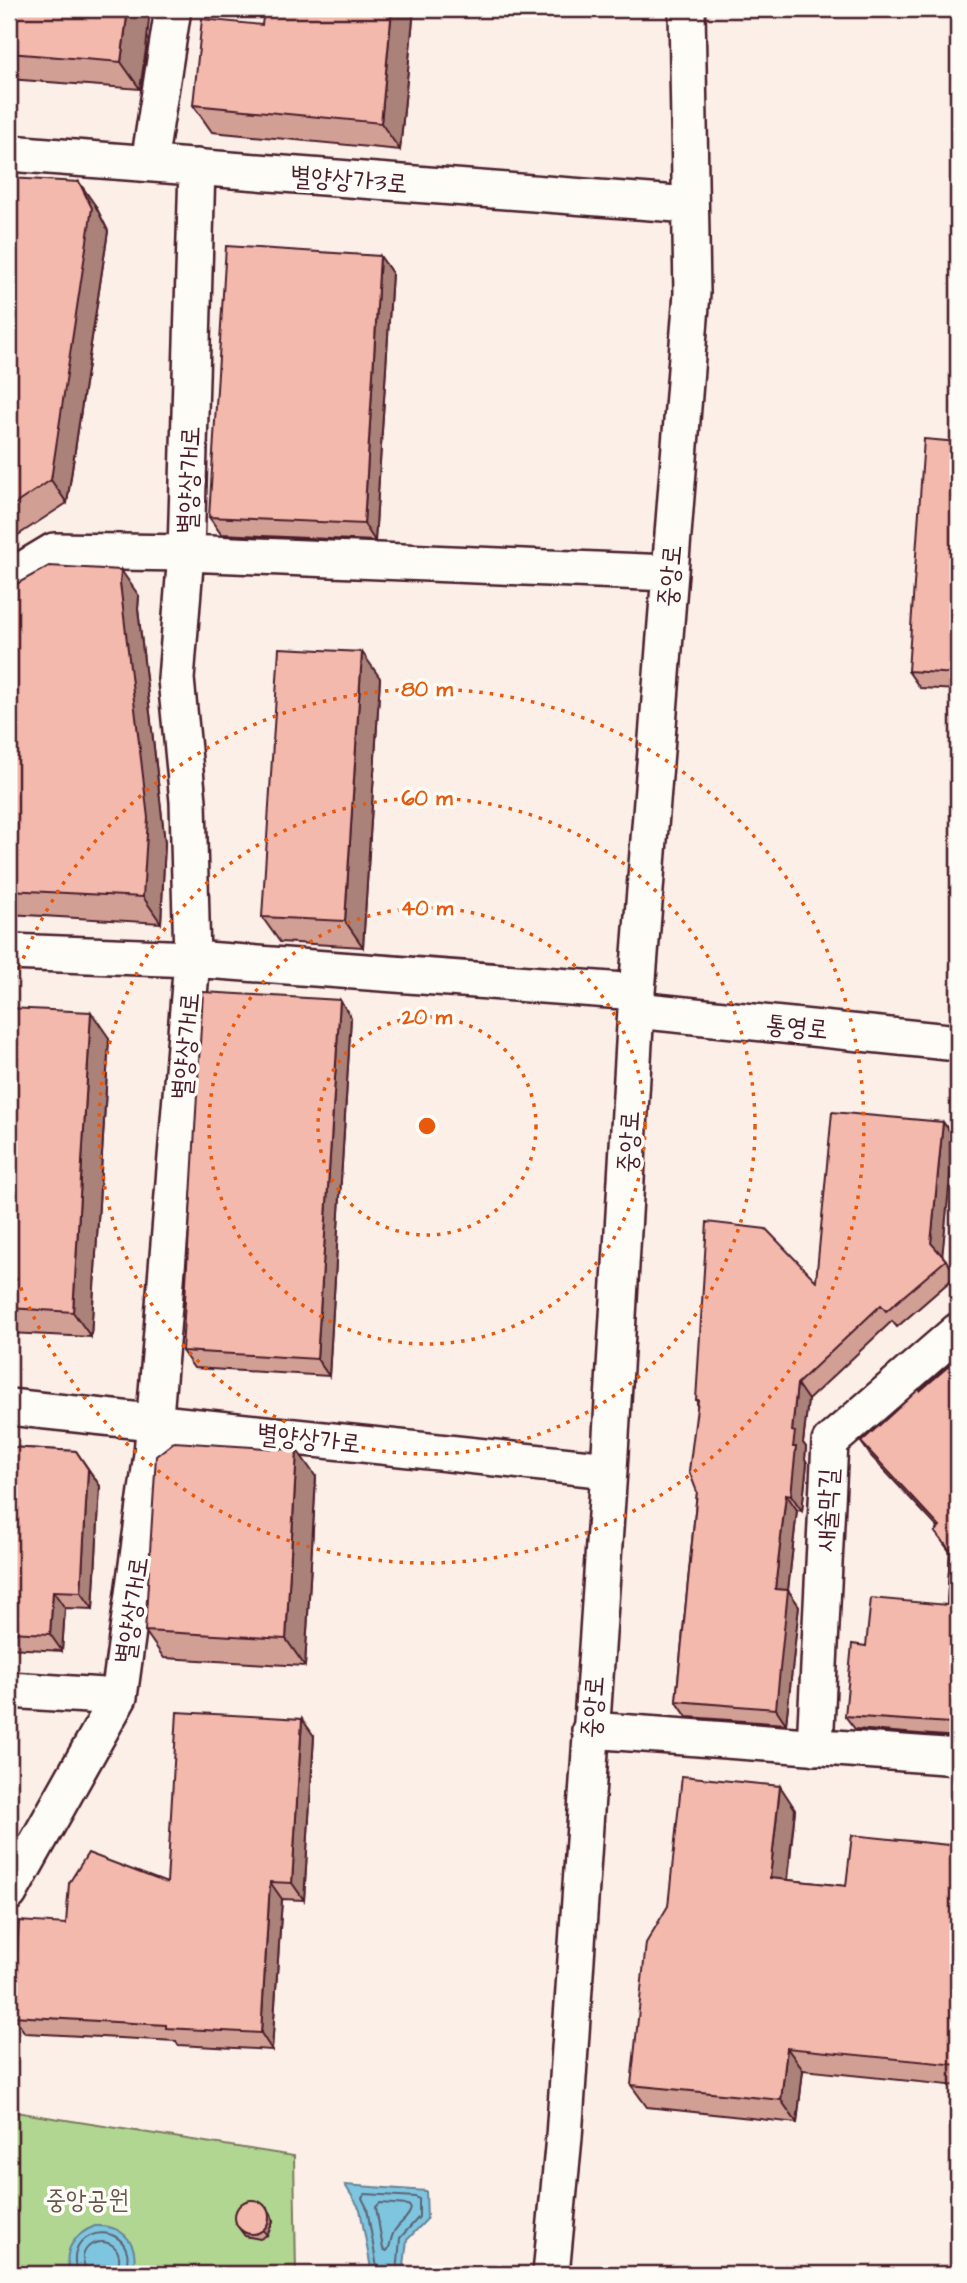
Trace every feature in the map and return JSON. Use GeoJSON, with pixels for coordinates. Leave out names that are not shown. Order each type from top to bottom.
{"type":"FeatureCollection","features":[{"type":"Feature","properties":{"kind":"street"},"geometry":{"type":"LineString","coordinates":[[149,163],[173,9]]}},
{"type":"Feature","properties":{"kind":"street","name":"중앙로"},"geometry":{"type":"LineString","coordinates":[[551,2274],[564,2137],[609,1470],[637,1001],[692,293],[688,9]]}},
{"type":"Feature","properties":{"kind":"street","name":"별양상가3로"},"geometry":{"type":"LineString","coordinates":[[9,153],[690,205]]}},
{"type":"Feature","properties":{"kind":"street","name":"별양상가1로"},"geometry":{"type":"LineString","coordinates":[[9,1893],[119,1697],[155,1421],[191,959],[188,801],[176,679],[186,553],[197,167]]}},
{"type":"Feature","properties":{"kind":"street"},"geometry":{"type":"LineString","coordinates":[[9,578],[54,551],[186,553],[669,573]]}},
{"type":"Feature","properties":{"kind":"street","name":"통영로"},"geometry":{"type":"LineString","coordinates":[[9,952],[191,959],[637,1001],[958,1043]]}},
{"type":"Feature","properties":{"kind":"street","name":"새술막길"},"geometry":{"type":"LineString","coordinates":[[815,1747],[830,1442],[958,1331]]}},
{"type":"Feature","properties":{"kind":"street","name":"별양상가로"},"geometry":{"type":"LineString","coordinates":[[9,1407],[609,1470]]}},
{"type":"Feature","properties":{"kind":"street"},"geometry":{"type":"LineString","coordinates":[[9,1690],[119,1697]]}},
{"type":"Feature","properties":{"kind":"street"},"geometry":{"type":"LineString","coordinates":[[590,1730],[958,1757]]}},
{"type":"Feature","properties":{"kind":"green space","name":"중앙공원"},"geometry":{"type":"Polygon","coordinates":[[[9,2111],[294,2156],[296,2274],[9,2274],[9,2111]]]}},
{"type":"Feature","properties":{"kind":"water"},"geometry":{"type":"Polygon","coordinates":[[[345,2185],[426,2191],[427,2219],[407,2240],[403,2274],[372,2274],[360,2209],[345,2185]]]}},
{"type":"Feature","properties":{"kind":"water"},"geometry":{"type":"Polygon","coordinates":[[[95,2226],[115,2229],[128,2239],[134,2254],[132,2274],[71,2274],[68,2258],[71,2245],[81,2234],[95,2226]]]}},
{"type":"Feature","properties":{"kind":"building"},"geometry":{"type":"Polygon","coordinates":[[[9,9],[128,9],[121,62],[9,53],[9,9]]]}},
{"type":"Feature","properties":{"kind":"building"},"geometry":{"type":"Polygon","coordinates":[[[264,9],[392,9],[381,123],[193,105],[202,19],[262,25],[264,9]]]}},
{"type":"Feature","properties":{"kind":"building"},"geometry":{"type":"Polygon","coordinates":[[[9,178],[79,182],[92,208],[51,480],[9,508],[9,178]]]}},
{"type":"Feature","properties":{"kind":"building"},"geometry":{"type":"Polygon","coordinates":[[[226,246],[380,256],[364,524],[209,517],[226,246]]]}},
{"type":"Feature","properties":{"kind":"building"},"geometry":{"type":"Polygon","coordinates":[[[924,439],[958,442],[958,674],[908,671],[924,439]]]}},
{"type":"Feature","properties":{"kind":"building"},"geometry":{"type":"Polygon","coordinates":[[[49,566],[121,570],[120,583],[148,818],[143,897],[9,890],[9,588],[49,566]]]}},
{"type":"Feature","properties":{"kind":"building"},"geometry":{"type":"Polygon","coordinates":[[[279,648],[362,652],[345,921],[262,917],[279,648]]]}},
{"type":"Feature","properties":{"kind":"building"},"geometry":{"type":"Polygon","coordinates":[[[203,992],[340,1000],[317,1359],[182,1351],[203,992]]]}},
{"type":"Feature","properties":{"kind":"building"},"geometry":{"type":"Polygon","coordinates":[[[9,1008],[91,1012],[73,1312],[9,1308],[9,1008]]]}},
{"type":"Feature","properties":{"kind":"building"},"geometry":{"type":"Polygon","coordinates":[[[832,1112],[943,1122],[931,1243],[946,1260],[886,1311],[881,1305],[797,1384],[792,1431],[795,1432],[793,1447],[796,1447],[791,1495],[786,1494],[775,1589],[788,1590],[776,1709],[676,1701],[697,1492],[689,1471],[698,1400],[707,1222],[766,1229],[816,1281],[832,1112]]]}},
{"type":"Feature","properties":{"kind":"building"},"geometry":{"type":"Polygon","coordinates":[[[958,1358],[958,1726],[950,1723],[845,1716],[852,1644],[866,1646],[871,1598],[947,1605],[950,1550],[935,1532],[940,1527],[861,1442],[958,1358]]]}},
{"type":"Feature","properties":{"kind":"building"},"geometry":{"type":"Polygon","coordinates":[[[174,1442],[297,1450],[286,1639],[145,1631],[156,1456],[174,1442]]]}},
{"type":"Feature","properties":{"kind":"building"},"geometry":{"type":"Polygon","coordinates":[[[9,1447],[76,1451],[88,1469],[81,1592],[53,1591],[50,1634],[9,1632],[9,1447]]]}},
{"type":"Feature","properties":{"kind":"building"},"geometry":{"type":"Polygon","coordinates":[[[177,1712],[302,1719],[292,1883],[270,1882],[261,2033],[13,2016],[19,1921],[66,1924],[69,1883],[88,1853],[167,1883],[177,1712]]]}},
{"type":"Feature","properties":{"kind":"building"},"geometry":{"type":"Polygon","coordinates":[[[682,1776],[780,1786],[770,1878],[846,1886],[852,1835],[958,1846],[958,2065],[787,2048],[781,2100],[631,2085],[646,1943],[668,1906],[682,1776]]]}},
{"type":"Feature","properties":{"kind":"building"},"geometry":{"type":"Polygon","coordinates":[[[252,2200],[264,2205],[269,2217],[264,2229],[252,2234],[240,2229],[235,2217],[240,2205],[252,2200]]]}},
{"type":"Feature","properties":{"kind":"building"},"geometry":{"type":"Polygon","coordinates":[[[785,2265],[790,2274],[768,2274],[785,2265]]]}}]}
